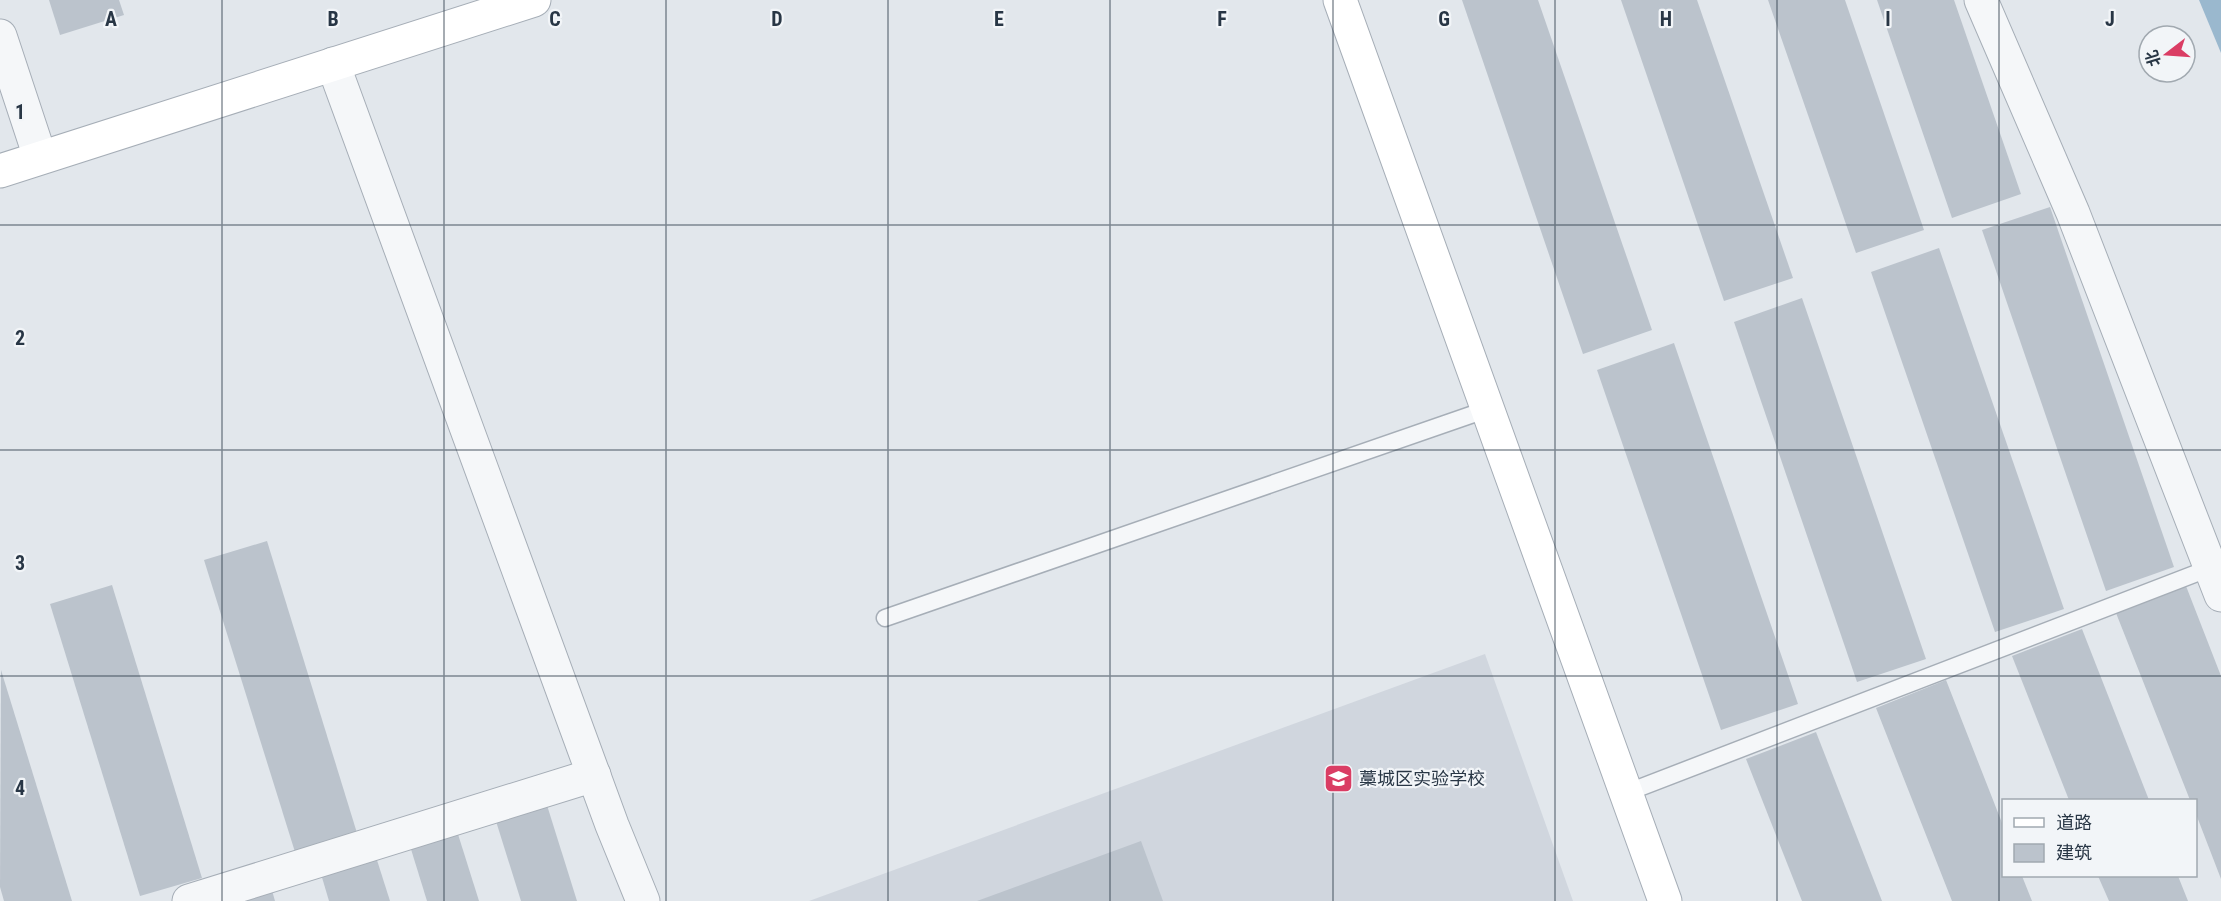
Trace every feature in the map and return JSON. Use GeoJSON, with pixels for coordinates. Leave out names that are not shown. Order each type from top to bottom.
{"type":"FeatureCollection","features":[{"type":"Feature","properties":{"kind":"street"},"geometry":{"type":"LineString","coordinates":[[0,171],[534,0]]}},
{"type":"Feature","properties":{"kind":"street"},"geometry":{"type":"LineString","coordinates":[[1340,0],[1665,901]]}},
{"type":"Feature","properties":{"kind":"street"},"geometry":{"type":"LineString","coordinates":[[1981,0],[2073,213],[2216,582]]}},
{"type":"Feature","properties":{"kind":"street"},"geometry":{"type":"LineString","coordinates":[[0,36],[40,157]]}},
{"type":"Feature","properties":{"kind":"street"},"geometry":{"type":"LineString","coordinates":[[333,64],[594,775],[643,901]]}},
{"type":"Feature","properties":{"kind":"street"},"geometry":{"type":"LineString","coordinates":[[189,901],[594,775]]}},
{"type":"Feature","properties":{"kind":"lane"},"geometry":{"type":"LineString","coordinates":[[885,618],[1488,409]]}},
{"type":"Feature","properties":{"kind":"lane"},"geometry":{"type":"LineString","coordinates":[[1626,793],[2216,582]]}},
{"type":"Feature","properties":{"kind":"shaded area","name":"藁城区实验学校"},"geometry":{"type":"Polygon","coordinates":[[[1485,654],[1573,901],[809,901],[1485,654]]]}},
{"type":"Feature","properties":{"kind":"water"},"geometry":{"type":"Polygon","coordinates":[[[2199,0],[2221,0],[2221,53],[2199,0]]]}},
{"type":"Feature","properties":{"kind":"building"},"geometry":{"type":"Polygon","coordinates":[[[49,0],[119,0],[124,15],[60,35],[49,0]]]}},
{"type":"Feature","properties":{"kind":"building"},"geometry":{"type":"Polygon","coordinates":[[[1462,0],[1538,0],[1652,330],[1583,354],[1462,0]]]}},
{"type":"Feature","properties":{"kind":"building"},"geometry":{"type":"Polygon","coordinates":[[[1621,0],[1697,0],[1793,278],[1724,301],[1621,0]]]}},
{"type":"Feature","properties":{"kind":"building"},"geometry":{"type":"Polygon","coordinates":[[[1768,0],[1845,0],[1924,230],[1856,253],[1768,0]]]}},
{"type":"Feature","properties":{"kind":"building"},"geometry":{"type":"Polygon","coordinates":[[[1877,0],[1954,0],[2021,194],[1952,218],[1877,0]]]}},
{"type":"Feature","properties":{"kind":"building"},"geometry":{"type":"Polygon","coordinates":[[[2050,207],[2174,567],[2106,591],[1982,230],[2050,207]]]}},
{"type":"Feature","properties":{"kind":"building"},"geometry":{"type":"Polygon","coordinates":[[[1939,248],[2064,609],[1995,632],[1871,272],[1939,248]]]}},
{"type":"Feature","properties":{"kind":"building"},"geometry":{"type":"Polygon","coordinates":[[[1802,298],[1926,659],[1857,682],[1734,322],[1802,298]]]}},
{"type":"Feature","properties":{"kind":"building"},"geometry":{"type":"Polygon","coordinates":[[[1674,343],[1798,704],[1721,730],[1597,370],[1674,343]]]}},
{"type":"Feature","properties":{"kind":"building"},"geometry":{"type":"Polygon","coordinates":[[[267,541],[357,833],[295,852],[204,560],[267,541]]]}},
{"type":"Feature","properties":{"kind":"building"},"geometry":{"type":"Polygon","coordinates":[[[112,585],[202,878],[140,896],[50,604],[112,585]]]}},
{"type":"Feature","properties":{"kind":"building"},"geometry":{"type":"Polygon","coordinates":[[[2186,586],[2221,676],[2221,879],[2197,817],[2197,799],[2190,799],[2116,613],[2186,586]]]}},
{"type":"Feature","properties":{"kind":"building"},"geometry":{"type":"Polygon","coordinates":[[[2082,629],[2149,799],[2069,799],[2012,656],[2082,629]]]}},
{"type":"Feature","properties":{"kind":"building"},"geometry":{"type":"Polygon","coordinates":[[[1,670],[72,901],[4,901],[0,887],[1,670]]]}},
{"type":"Feature","properties":{"kind":"building"},"geometry":{"type":"Polygon","coordinates":[[[1946,680],[2002,823],[2002,877],[2022,877],[2032,901],[1952,901],[1876,708],[1946,680]]]}},
{"type":"Feature","properties":{"kind":"building"},"geometry":{"type":"Polygon","coordinates":[[[1816,732],[1882,901],[1802,901],[1746,759],[1816,732]]]}},
{"type":"Feature","properties":{"kind":"building"},"geometry":{"type":"Polygon","coordinates":[[[546,802],[577,901],[521,901],[495,818],[546,802]]]}},
{"type":"Feature","properties":{"kind":"building"},"geometry":{"type":"Polygon","coordinates":[[[457,831],[479,901],[427,901],[410,846],[457,831]]]}},
{"type":"Feature","properties":{"kind":"building"},"geometry":{"type":"Polygon","coordinates":[[[1141,841],[1163,901],[977,901],[1141,841]]]}},
{"type":"Feature","properties":{"kind":"building"},"geometry":{"type":"Polygon","coordinates":[[[376,857],[390,901],[329,901],[321,874],[376,857]]]}},
{"type":"Feature","properties":{"kind":"building"},"geometry":{"type":"Polygon","coordinates":[[[2098,877],[2178,877],[2188,901],[2109,901],[2098,877]]]}},
{"type":"Feature","properties":{"kind":"building"},"geometry":{"type":"Polygon","coordinates":[[[271,887],[275,901],[229,901],[271,887]]]}},
{"type":"Feature","properties":{"kind":"place","name":"藁城区实验学校"},"geometry":{"type":"Point","coordinates":[1338,778]}}]}
